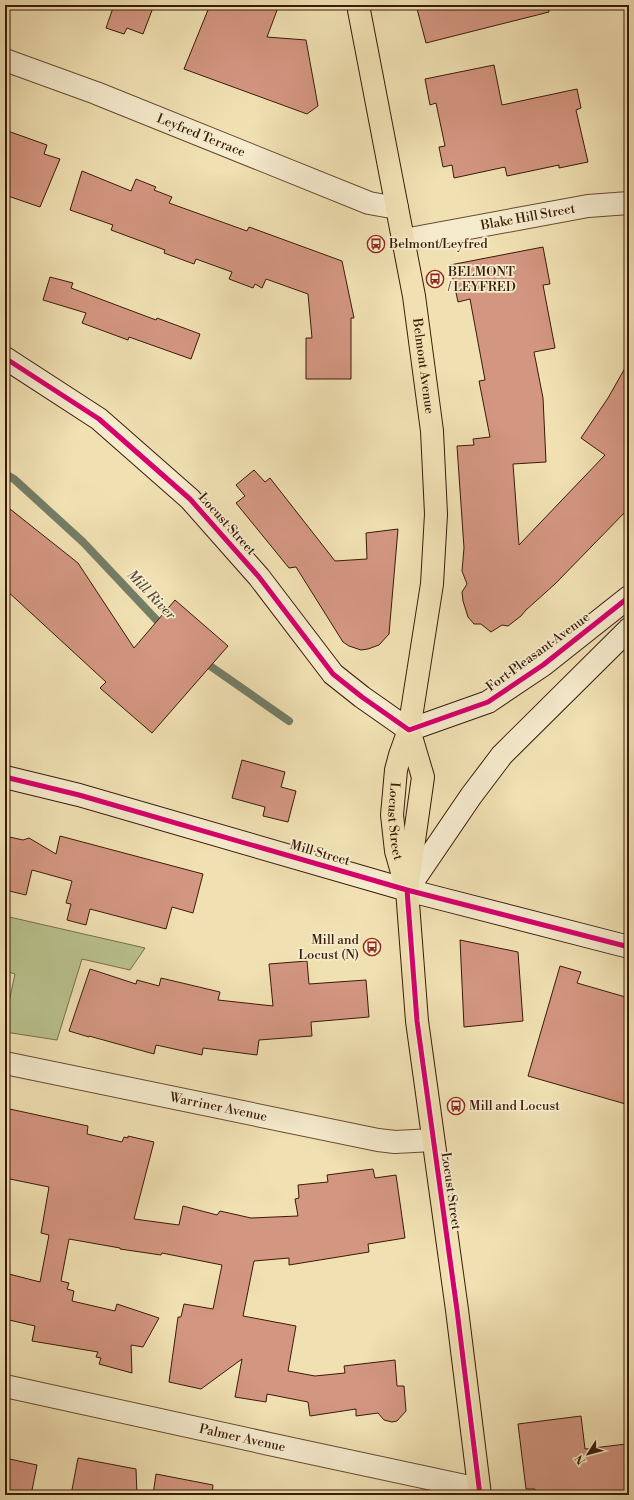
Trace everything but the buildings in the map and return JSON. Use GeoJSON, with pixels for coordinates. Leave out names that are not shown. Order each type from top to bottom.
{"type":"FeatureCollection","features":[{"type":"Feature","properties":{"kind":"main road","name":"Belmont Avenue"},"geometry":{"type":"LineString","coordinates":[[358,5],[414,296],[432,431],[436,514],[432,584],[409,730]]}},
{"type":"Feature","properties":{"kind":"main road","name":"Locust Street"},"geometry":{"type":"LineString","coordinates":[[409,730],[423,777],[407,890],[417,1021],[480,1492]]}},
{"type":"Feature","properties":{"kind":"street","name":"Leyfred Terrace"},"geometry":{"type":"LineString","coordinates":[[5,60],[96,93],[369,203],[397,208]]}},
{"type":"Feature","properties":{"kind":"street","name":"Blake Hill Street"},"geometry":{"type":"LineString","coordinates":[[404,240],[588,206],[629,203]]}},
{"type":"Feature","properties":{"kind":"street","name":"Locust Street"},"geometry":{"type":"LineString","coordinates":[[5,358],[99,419],[190,499],[259,577],[333,674],[362,697],[409,730]]}},
{"type":"Feature","properties":{"kind":"street","name":"Fort Pleasant Avenue"},"geometry":{"type":"LineString","coordinates":[[409,730],[488,702],[543,665],[629,597]]}},
{"type":"Feature","properties":{"kind":"street"},"geometry":{"type":"LineString","coordinates":[[407,890],[471,796],[502,754],[629,629]]}},
{"type":"Feature","properties":{"kind":"street","name":"Mill Street"},"geometry":{"type":"LineString","coordinates":[[5,777],[79,795],[407,890],[629,947]]}},
{"type":"Feature","properties":{"kind":"street","name":"Warriner Avenue"},"geometry":{"type":"LineString","coordinates":[[5,1063],[378,1140],[395,1142],[433,1140]]}},
{"type":"Feature","properties":{"kind":"street","name":"Palmer Avenue"},"geometry":{"type":"LineString","coordinates":[[5,1386],[480,1492]]}},
{"type":"Feature","properties":{"kind":"green space"},"geometry":{"type":"Polygon","coordinates":[[[5,916],[145,948],[130,970],[82,959],[57,1040],[5,1032],[5,1021],[15,974],[5,971],[5,916]]]}},
{"type":"Feature","properties":{"kind":"waterway","name":"Mill River"},"geometry":{"type":"LineString","coordinates":[[5,474],[14,479],[83,542],[165,629]]}},
{"type":"Feature","properties":{"kind":"waterway","name":"Mill River"},"geometry":{"type":"LineString","coordinates":[[203,661],[289,721]]}},
{"type":"Feature","properties":{"kind":"cycle path"},"geometry":{"type":"LineString","coordinates":[[5,358],[99,419],[190,499],[259,577],[333,674],[362,697],[409,730],[488,702],[543,665],[629,597]]}},
{"type":"Feature","properties":{"kind":"cycle path"},"geometry":{"type":"LineString","coordinates":[[5,777],[79,795],[407,890],[629,947]]}},
{"type":"Feature","properties":{"kind":"cycle path"},"geometry":{"type":"LineString","coordinates":[[407,890],[417,1021],[457,1310],[480,1495]]}},
{"type":"Feature","properties":{"kind":"place","name":"Belmont/Leyfred"},"geometry":{"type":"Point","coordinates":[376,244]}},
{"type":"Feature","properties":{"kind":"place","name":"BELMONT / LEYFRED"},"geometry":{"type":"Point","coordinates":[435,279]}},
{"type":"Feature","properties":{"kind":"place","name":"Mill and Locust (N)"},"geometry":{"type":"Point","coordinates":[372,947]}},
{"type":"Feature","properties":{"kind":"place","name":"Mill and Locust"},"geometry":{"type":"Point","coordinates":[456,1106]}}]}
